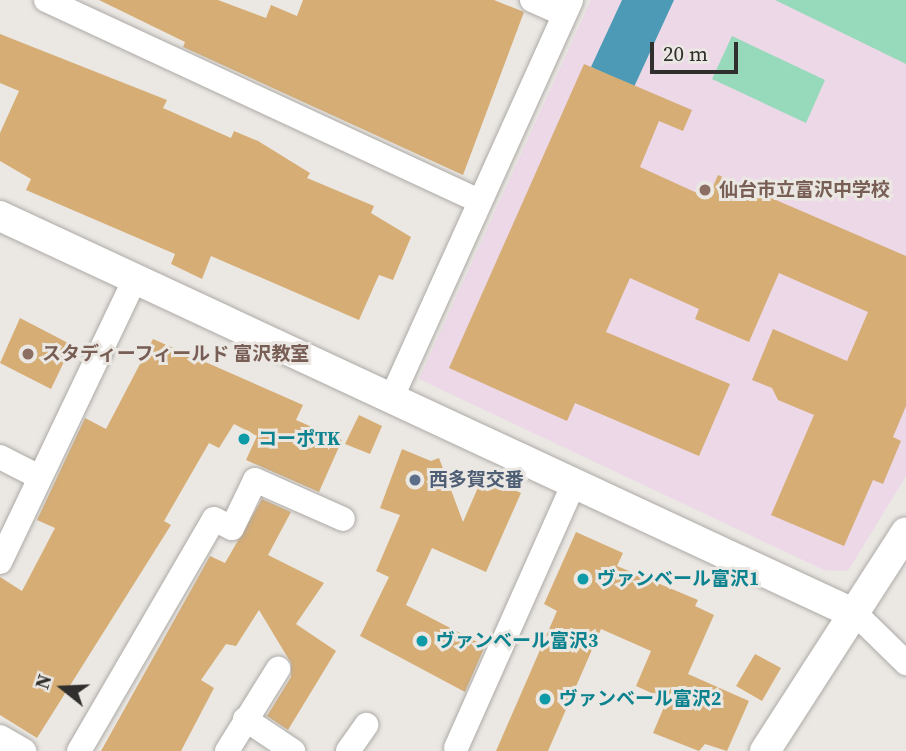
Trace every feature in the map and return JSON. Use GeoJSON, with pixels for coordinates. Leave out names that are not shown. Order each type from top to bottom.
{"type":"FeatureCollection","features":[{"type":"Feature","properties":{"kind":"street"},"geometry":{"type":"LineString","coordinates":[[46,0],[479,201]]}},
{"type":"Feature","properties":{"kind":"street"},"geometry":{"type":"LineString","coordinates":[[392,397],[567,7],[532,0]]}},
{"type":"Feature","properties":{"kind":"street"},"geometry":{"type":"LineString","coordinates":[[0,216],[857,615],[906,663]]}},
{"type":"Feature","properties":{"kind":"street"},"geometry":{"type":"LineString","coordinates":[[0,562],[136,278]]}},
{"type":"Feature","properties":{"kind":"street"},"geometry":{"type":"LineString","coordinates":[[0,457],[39,477]]}},
{"type":"Feature","properties":{"kind":"street"},"geometry":{"type":"LineString","coordinates":[[79,751],[214,519],[232,528],[255,480],[343,519]]}},
{"type":"Feature","properties":{"kind":"street"},"geometry":{"type":"LineString","coordinates":[[456,748],[574,483]]}},
{"type":"Feature","properties":{"kind":"street"},"geometry":{"type":"LineString","coordinates":[[770,749],[857,615],[906,532]]}},
{"type":"Feature","properties":{"kind":"street"},"geometry":{"type":"LineString","coordinates":[[227,751],[278,668]]}},
{"type":"Feature","properties":{"kind":"street"},"geometry":{"type":"LineString","coordinates":[[245,719],[293,751]]}},
{"type":"Feature","properties":{"kind":"street"},"geometry":{"type":"LineString","coordinates":[[348,751],[366,724]]}},
{"type":"Feature","properties":{"kind":"street"},"geometry":{"type":"LineString","coordinates":[[0,737],[24,751]]}},
{"type":"Feature","properties":{"kind":"shaded area","name":"仙台市立富沢中学校"},"geometry":{"type":"Polygon","coordinates":[[[591,0],[906,0],[906,476],[848,571],[824,570],[419,379],[591,0]]]}},
{"type":"Feature","properties":{"kind":"green space"},"geometry":{"type":"Polygon","coordinates":[[[775,0],[906,0],[906,64],[775,0]]]}},
{"type":"Feature","properties":{"kind":"green space"},"geometry":{"type":"Polygon","coordinates":[[[732,36],[825,80],[806,123],[712,79],[732,36]]]}},
{"type":"Feature","properties":{"kind":"water"},"geometry":{"type":"Polygon","coordinates":[[[622,0],[674,0],[634,87],[591,67],[622,0]]]}},
{"type":"Feature","properties":{"kind":"building"},"geometry":{"type":"Polygon","coordinates":[[[99,0],[218,0],[266,18],[271,5],[297,16],[303,0],[494,0],[524,12],[463,175],[183,47],[185,42],[99,0]]]}},
{"type":"Feature","properties":{"kind":"building"},"geometry":{"type":"Polygon","coordinates":[[[0,34],[167,100],[163,108],[231,138],[234,131],[258,141],[310,173],[307,178],[374,206],[371,213],[411,237],[393,280],[379,275],[359,320],[211,256],[202,279],[171,264],[175,254],[26,190],[31,179],[0,161],[0,133],[19,91],[0,83],[0,34]]]}},
{"type":"Feature","properties":{"kind":"building"},"geometry":{"type":"Polygon","coordinates":[[[584,64],[692,110],[683,131],[659,121],[640,167],[708,198],[718,175],[906,256],[906,406],[893,437],[901,441],[883,484],[873,480],[844,546],[771,515],[814,415],[778,400],[772,388],[752,380],[773,329],[847,361],[868,312],[779,273],[749,342],[695,319],[699,309],[630,278],[606,332],[730,384],[699,456],[575,403],[567,421],[449,368],[584,64]]]}},
{"type":"Feature","properties":{"kind":"building"},"geometry":{"type":"Polygon","coordinates":[[[20,318],[72,345],[51,389],[0,363],[20,318]]]}},
{"type":"Feature","properties":{"kind":"building"},"geometry":{"type":"Polygon","coordinates":[[[153,339],[303,405],[296,420],[342,440],[319,492],[246,460],[257,436],[234,424],[219,448],[209,443],[164,521],[171,525],[37,738],[0,715],[0,577],[22,591],[55,528],[37,520],[85,418],[106,429],[153,339]]]}},
{"type":"Feature","properties":{"kind":"building"},"geometry":{"type":"Polygon","coordinates":[[[359,415],[382,426],[370,454],[345,444],[359,415]]]}},
{"type":"Feature","properties":{"kind":"building"},"geometry":{"type":"Polygon","coordinates":[[[402,449],[431,461],[439,458],[463,522],[483,476],[521,493],[486,572],[432,548],[406,605],[485,646],[465,692],[360,636],[389,577],[376,571],[400,515],[380,508],[402,449]]]}},
{"type":"Feature","properties":{"kind":"building"},"geometry":{"type":"Polygon","coordinates":[[[262,499],[291,512],[268,555],[324,583],[296,624],[336,651],[288,730],[267,716],[291,677],[291,663],[259,610],[236,646],[226,644],[201,680],[214,688],[181,751],[101,751],[210,556],[225,563],[262,499]]]}},
{"type":"Feature","properties":{"kind":"building"},"geometry":{"type":"Polygon","coordinates":[[[576,532],[623,553],[617,566],[698,600],[695,606],[714,615],[688,674],[749,701],[727,751],[705,744],[699,751],[653,733],[667,700],[636,686],[651,651],[601,629],[548,751],[496,751],[557,611],[544,604],[576,532]]]}},
{"type":"Feature","properties":{"kind":"building"},"geometry":{"type":"Polygon","coordinates":[[[755,654],[781,668],[762,701],[736,686],[755,654]]]}},
{"type":"Feature","properties":{"kind":"place","name":"仙台市立富沢中学校"},"geometry":{"type":"Point","coordinates":[705,190]}},
{"type":"Feature","properties":{"kind":"place","name":"スタディーフィールド 富沢教室"},"geometry":{"type":"Point","coordinates":[28,354]}},
{"type":"Feature","properties":{"kind":"place","name":"コーポTK"},"geometry":{"type":"Point","coordinates":[244,439]}},
{"type":"Feature","properties":{"kind":"place","name":"西多賀交番"},"geometry":{"type":"Point","coordinates":[415,480]}},
{"type":"Feature","properties":{"kind":"place","name":"ヴァンベール富沢1"},"geometry":{"type":"Point","coordinates":[583,579]}},
{"type":"Feature","properties":{"kind":"place","name":"ヴァンベール富沢3"},"geometry":{"type":"Point","coordinates":[422,641]}},
{"type":"Feature","properties":{"kind":"place","name":"ヴァンベール富沢2"},"geometry":{"type":"Point","coordinates":[545,699]}}]}
